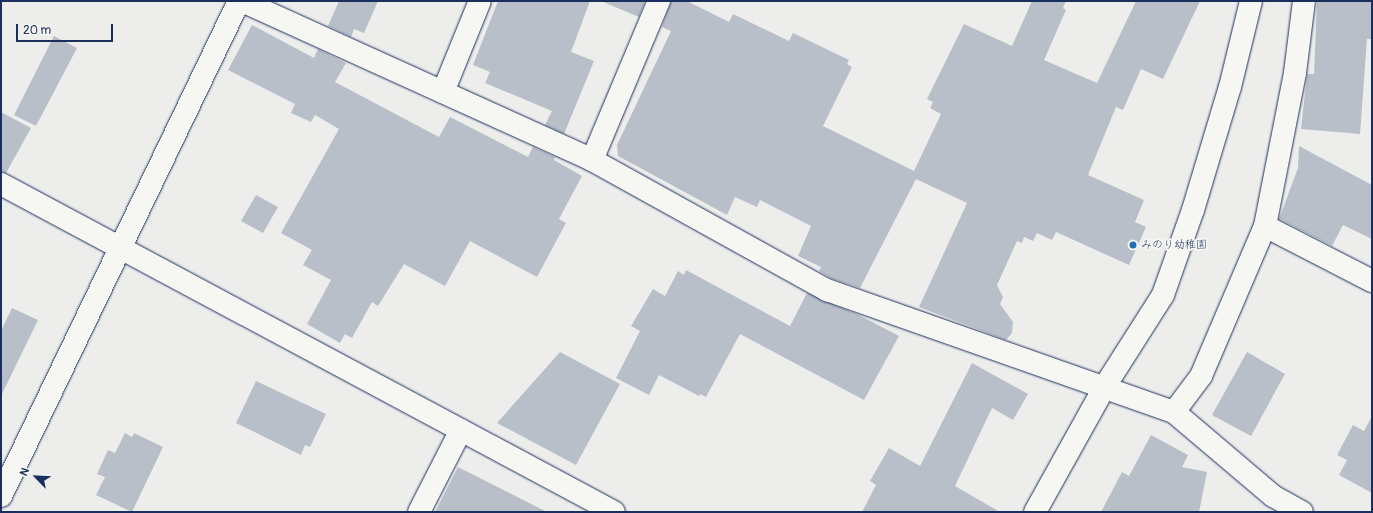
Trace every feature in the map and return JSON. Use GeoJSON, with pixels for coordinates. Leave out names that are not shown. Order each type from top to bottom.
{"type":"FeatureCollection","features":[{"type":"Feature","properties":{"kind":"street"},"geometry":{"type":"LineString","coordinates":[[1,496],[239,1]]}},
{"type":"Feature","properties":{"kind":"street"},"geometry":{"type":"LineString","coordinates":[[242,1],[592,160],[827,290],[1105,386],[1174,412],[1273,496],[1302,512]]}},
{"type":"Feature","properties":{"kind":"street"},"geometry":{"type":"LineString","coordinates":[[443,92],[480,1]]}},
{"type":"Feature","properties":{"kind":"street"},"geometry":{"type":"LineString","coordinates":[[592,160],[659,1]]}},
{"type":"Feature","properties":{"kind":"street"},"geometry":{"type":"LineString","coordinates":[[1034,512],[1105,386],[1163,294],[1193,210],[1230,87],[1250,1]]}},
{"type":"Feature","properties":{"kind":"street"},"geometry":{"type":"LineString","coordinates":[[1174,412],[1201,376],[1266,226],[1294,74],[1304,1]]}},
{"type":"Feature","properties":{"kind":"street"},"geometry":{"type":"LineString","coordinates":[[1,184],[614,512]]}},
{"type":"Feature","properties":{"kind":"street"},"geometry":{"type":"LineString","coordinates":[[1266,226],[1372,281]]}},
{"type":"Feature","properties":{"kind":"street"},"geometry":{"type":"LineString","coordinates":[[418,512],[460,430]]}},
{"type":"Feature","properties":{"kind":"building"},"geometry":{"type":"Polygon","coordinates":[[[339,1],[378,1],[364,33],[354,29],[351,37],[328,26],[339,1]]]}},
{"type":"Feature","properties":{"kind":"building"},"geometry":{"type":"Polygon","coordinates":[[[498,1],[590,1],[571,52],[594,61],[564,134],[545,125],[552,111],[485,83],[490,72],[473,65],[498,1]]]}},
{"type":"Feature","properties":{"kind":"building"},"geometry":{"type":"Polygon","coordinates":[[[601,1],[645,1],[639,17],[601,1]]]}},
{"type":"Feature","properties":{"kind":"building"},"geometry":{"type":"Polygon","coordinates":[[[671,1],[687,1],[729,22],[733,14],[789,41],[793,33],[849,60],[847,64],[852,67],[823,126],[914,171],[941,114],[930,108],[933,102],[927,99],[964,24],[1012,46],[1032,1],[1066,1],[1063,8],[1066,10],[1044,60],[1097,83],[1136,1],[1200,1],[1163,79],[1141,69],[1123,110],[1116,107],[1088,175],[1144,200],[1135,222],[1146,227],[1129,265],[1056,232],[1052,240],[1037,233],[1033,241],[1024,237],[1022,243],[1017,241],[997,285],[1003,297],[1000,304],[1013,322],[1012,333],[1006,340],[919,307],[967,203],[916,179],[860,288],[832,279],[819,271],[821,267],[798,256],[811,226],[760,200],[757,207],[735,197],[727,215],[618,156],[617,145],[671,31],[662,27],[671,1]]]}},
{"type":"Feature","properties":{"kind":"building"},"geometry":{"type":"Polygon","coordinates":[[[1317,1],[1372,1],[1372,39],[1367,39],[1360,134],[1301,129],[1307,74],[1314,74],[1317,1]]]}},
{"type":"Feature","properties":{"kind":"building"},"geometry":{"type":"Polygon","coordinates":[[[252,25],[314,58],[318,49],[346,63],[335,82],[439,137],[450,117],[528,157],[533,147],[555,157],[554,160],[582,176],[559,219],[566,223],[537,277],[470,241],[445,286],[404,264],[378,306],[372,302],[352,338],[345,334],[340,343],[307,324],[331,280],[303,265],[312,250],[281,233],[339,129],[315,115],[311,122],[291,113],[295,104],[228,70],[252,25]]]}},
{"type":"Feature","properties":{"kind":"building"},"geometry":{"type":"Polygon","coordinates":[[[54,36],[77,48],[36,126],[14,115],[54,36]]]}},
{"type":"Feature","properties":{"kind":"building"},"geometry":{"type":"Polygon","coordinates":[[[1,112],[31,128],[6,173],[1,172],[1,112]]]}},
{"type":"Feature","properties":{"kind":"building"},"geometry":{"type":"Polygon","coordinates":[[[1299,146],[1372,185],[1372,239],[1343,225],[1332,246],[1279,219],[1298,168],[1299,146]]]}},
{"type":"Feature","properties":{"kind":"building"},"geometry":{"type":"Polygon","coordinates":[[[256,195],[278,207],[263,233],[241,221],[256,195]]]}},
{"type":"Feature","properties":{"kind":"building"},"geometry":{"type":"Polygon","coordinates":[[[686,270],[790,326],[807,293],[859,315],[899,336],[864,400],[740,334],[706,397],[700,394],[699,396],[659,375],[649,395],[616,378],[640,331],[631,326],[653,289],[665,296],[678,271],[684,275],[686,270]]]}},
{"type":"Feature","properties":{"kind":"building"},"geometry":{"type":"Polygon","coordinates":[[[12,308],[38,320],[1,396],[1,331],[12,308]]]}},
{"type":"Feature","properties":{"kind":"building"},"geometry":{"type":"Polygon","coordinates":[[[560,352],[620,384],[576,465],[497,423],[560,352]]]}},
{"type":"Feature","properties":{"kind":"building"},"geometry":{"type":"Polygon","coordinates":[[[1247,352],[1285,374],[1251,436],[1212,415],[1247,352]]]}},
{"type":"Feature","properties":{"kind":"building"},"geometry":{"type":"Polygon","coordinates":[[[972,363],[1028,394],[1013,420],[992,408],[955,486],[1000,512],[862,512],[876,485],[870,481],[889,448],[920,466],[972,363]]]}},
{"type":"Feature","properties":{"kind":"building"},"geometry":{"type":"Polygon","coordinates":[[[256,381],[326,414],[310,447],[305,445],[301,455],[236,423],[256,381]]]}},
{"type":"Feature","properties":{"kind":"building"},"geometry":{"type":"Polygon","coordinates":[[[1372,416],[1372,493],[1339,475],[1347,460],[1337,455],[1353,425],[1364,431],[1372,416]]]}},
{"type":"Feature","properties":{"kind":"building"},"geometry":{"type":"Polygon","coordinates":[[[125,433],[132,437],[134,433],[163,447],[132,512],[96,495],[105,477],[97,474],[108,450],[115,453],[125,433]]]}},
{"type":"Feature","properties":{"kind":"building"},"geometry":{"type":"Polygon","coordinates":[[[1151,435],[1188,455],[1182,467],[1207,472],[1199,512],[1101,512],[1122,472],[1129,476],[1151,435]]]}},
{"type":"Feature","properties":{"kind":"building"},"geometry":{"type":"Polygon","coordinates":[[[458,467],[547,512],[435,512],[458,467]]]}},
{"type":"Feature","properties":{"kind":"place","name":"みのり幼稚園"},"geometry":{"type":"Point","coordinates":[1133,245]}}]}
